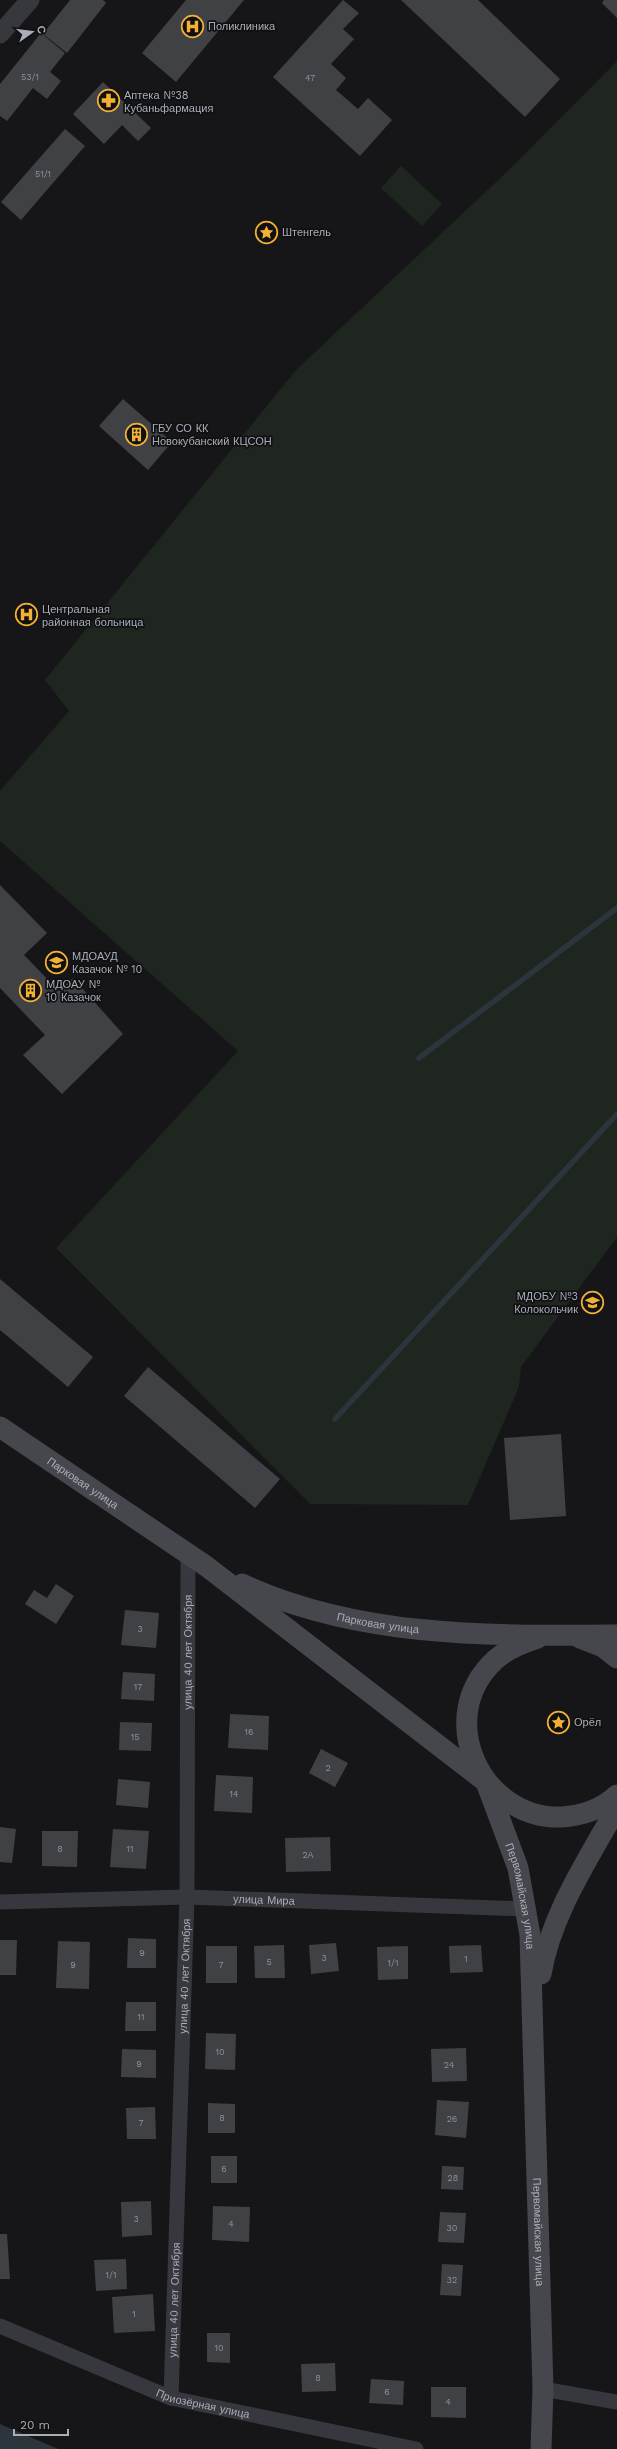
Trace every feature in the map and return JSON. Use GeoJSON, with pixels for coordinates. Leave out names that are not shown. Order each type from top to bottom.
{"type":"FeatureCollection","features":[{"type":"Feature","properties":{"kind":"main road","name":"Парковая улица"},"geometry":{"type":"LineString","coordinates":[[0,1427],[206,1566],[486,1782]]}},
{"type":"Feature","properties":{"kind":"main road","name":"Парковая улица"},"geometry":{"type":"LineString","coordinates":[[206,1566],[270,1596],[308,1610],[346,1619],[433,1631],[560,1635]]}},
{"type":"Feature","properties":{"kind":"main road"},"geometry":{"type":"LineString","coordinates":[[560,1635],[579,1638],[603,1647],[617,1658]]}},
{"type":"Feature","properties":{"kind":"main road"},"geometry":{"type":"LineString","coordinates":[[617,1635],[541,1636],[516,1645],[494,1661],[478,1682],[469,1707],[467,1733],[473,1759],[486,1782],[503,1799],[524,1811],[548,1817],[572,1816],[595,1810],[617,1795]]}},
{"type":"Feature","properties":{"kind":"main road","name":"Первомайская улица"},"geometry":{"type":"LineString","coordinates":[[486,1782],[515,1861],[527,1909],[530,1935],[534,2014],[542,2389],[540,2449]]}},
{"type":"Feature","properties":{"kind":"main road","name":"Первомайская улица"},"geometry":{"type":"LineString","coordinates":[[534,2014],[548,1941],[560,1913],[617,1807]]}},
{"type":"Feature","properties":{"kind":"street"},"geometry":{"type":"LineString","coordinates":[[0,34],[30,0]]}},
{"type":"Feature","properties":{"kind":"street","name":"улица 40 лет Октября"},"geometry":{"type":"LineString","coordinates":[[171,2398],[186,1897],[188,1554]]}},
{"type":"Feature","properties":{"kind":"street","name":"улица Мира"},"geometry":{"type":"LineString","coordinates":[[0,1902],[186,1897],[527,1909]]}},
{"type":"Feature","properties":{"kind":"street","name":"Приозёрная улица"},"geometry":{"type":"LineString","coordinates":[[0,2326],[171,2398],[416,2449]]}},
{"type":"Feature","properties":{"kind":"street"},"geometry":{"type":"LineString","coordinates":[[542,2389],[617,2402]]}},
{"type":"Feature","properties":{"kind":"shaded area"},"geometry":{"type":"Polygon","coordinates":[[[617,61],[617,1237],[521,1367],[519,1387],[468,1505],[310,1504],[56,1248],[238,1051],[0,841],[0,791],[69,711],[45,680],[296,370],[512,167],[617,61]]]}},
{"type":"Feature","properties":{"kind":"shaded area"},"geometry":{"type":"Polygon","coordinates":[[[401,166],[442,204],[422,226],[381,188],[401,166]]]}},
{"type":"Feature","properties":{"kind":"shaded area"},"geometry":{"type":"Polygon","coordinates":[[[0,2424],[58,2449],[0,2449],[0,2424]]]}},
{"type":"Feature","properties":{"kind":"building"},"geometry":{"type":"Polygon","coordinates":[[[70,0],[103,0],[106,3],[67,53],[43,34],[70,0]]]}},
{"type":"Feature","properties":{"kind":"building","name":"Поликлиника"},"geometry":{"type":"Polygon","coordinates":[[[186,0],[244,0],[176,82],[142,53],[186,0]]]}},
{"type":"Feature","properties":{"kind":"building"},"geometry":{"type":"Polygon","coordinates":[[[343,0],[359,13],[343,29],[354,39],[331,64],[346,78],[336,90],[358,109],[368,98],[392,120],[360,156],[273,77],[343,0]]]}},
{"type":"Feature","properties":{"kind":"building"},"geometry":{"type":"Polygon","coordinates":[[[401,0],[478,0],[560,79],[525,117],[401,0]]]}},
{"type":"Feature","properties":{"kind":"building"},"geometry":{"type":"Polygon","coordinates":[[[604,0],[617,0],[617,18],[602,3],[604,0]]]}},
{"type":"Feature","properties":{"kind":"building"},"geometry":{"type":"Polygon","coordinates":[[[41,33],[65,53],[50,72],[61,81],[47,99],[33,88],[7,121],[0,116],[0,84],[41,33]]]}},
{"type":"Feature","properties":{"kind":"building"},"geometry":{"type":"Polygon","coordinates":[[[103,82],[151,128],[138,141],[122,125],[104,144],[73,114],[103,82]]]}},
{"type":"Feature","properties":{"kind":"building"},"geometry":{"type":"Polygon","coordinates":[[[65,129],[85,146],[21,220],[1,202],[65,129]]]}},
{"type":"Feature","properties":{"kind":"building","name":"ГБУ СО КК Новокубанский КЦСОН"},"geometry":{"type":"Polygon","coordinates":[[[123,399],[172,442],[148,470],[99,426],[123,399]]]}},
{"type":"Feature","properties":{"kind":"building","name":"МДОАУ № 10 Казачок"},"geometry":{"type":"Polygon","coordinates":[[[0,885],[47,933],[24,955],[59,991],[73,978],[123,1034],[62,1094],[23,1055],[45,1035],[0,988],[0,885]]]}},
{"type":"Feature","properties":{"kind":"building"},"geometry":{"type":"Polygon","coordinates":[[[0,1279],[93,1357],[68,1387],[0,1330],[0,1279]]]}},
{"type":"Feature","properties":{"kind":"building"},"geometry":{"type":"Polygon","coordinates":[[[148,1367],[280,1479],[255,1508],[124,1396],[148,1367]]]}},
{"type":"Feature","properties":{"kind":"building"},"geometry":{"type":"Polygon","coordinates":[[[561,1434],[566,1516],[510,1520],[504,1438],[561,1434]]]}},
{"type":"Feature","properties":{"kind":"building"},"geometry":{"type":"Polygon","coordinates":[[[56,1584],[74,1596],[56,1624],[25,1604],[34,1590],[47,1598],[56,1584]]]}},
{"type":"Feature","properties":{"kind":"building"},"geometry":{"type":"Polygon","coordinates":[[[125,1610],[159,1613],[156,1648],[121,1645],[125,1610]]]}},
{"type":"Feature","properties":{"kind":"building"},"geometry":{"type":"Polygon","coordinates":[[[123,1672],[155,1674],[154,1701],[121,1699],[123,1672]]]}},
{"type":"Feature","properties":{"kind":"building"},"geometry":{"type":"Polygon","coordinates":[[[230,1714],[269,1716],[268,1750],[228,1748],[230,1714]]]}},
{"type":"Feature","properties":{"kind":"building"},"geometry":{"type":"Polygon","coordinates":[[[120,1722],[152,1723],[151,1751],[119,1750],[120,1722]]]}},
{"type":"Feature","properties":{"kind":"building"},"geometry":{"type":"Polygon","coordinates":[[[321,1749],[348,1763],[335,1787],[309,1773],[321,1749]]]}},
{"type":"Feature","properties":{"kind":"building"},"geometry":{"type":"Polygon","coordinates":[[[216,1775],[253,1777],[252,1813],[214,1811],[216,1775]]]}},
{"type":"Feature","properties":{"kind":"building"},"geometry":{"type":"Polygon","coordinates":[[[118,1779],[150,1782],[148,1808],[116,1805],[118,1779]]]}},
{"type":"Feature","properties":{"kind":"building"},"geometry":{"type":"Polygon","coordinates":[[[0,1827],[16,1829],[12,1863],[0,1862],[0,1827]]]}},
{"type":"Feature","properties":{"kind":"building"},"geometry":{"type":"Polygon","coordinates":[[[113,1829],[149,1831],[146,1869],[110,1867],[113,1829]]]}},
{"type":"Feature","properties":{"kind":"building"},"geometry":{"type":"Polygon","coordinates":[[[42,1831],[78,1831],[77,1867],[42,1866],[42,1831]]]}},
{"type":"Feature","properties":{"kind":"building"},"geometry":{"type":"Polygon","coordinates":[[[330,1837],[331,1871],[286,1872],[285,1838],[330,1837]]]}},
{"type":"Feature","properties":{"kind":"building"},"geometry":{"type":"Polygon","coordinates":[[[128,1938],[156,1939],[156,1968],[127,1968],[128,1938]]]}},
{"type":"Feature","properties":{"kind":"building"},"geometry":{"type":"Polygon","coordinates":[[[0,1940],[17,1940],[16,1975],[0,1975],[0,1940]]]}},
{"type":"Feature","properties":{"kind":"building"},"geometry":{"type":"Polygon","coordinates":[[[58,1941],[90,1942],[89,1989],[56,1988],[58,1941]]]}},
{"type":"Feature","properties":{"kind":"building"},"geometry":{"type":"Polygon","coordinates":[[[336,1943],[339,1971],[311,1974],[309,1945],[336,1943]]]}},
{"type":"Feature","properties":{"kind":"building"},"geometry":{"type":"Polygon","coordinates":[[[284,1945],[285,1978],[255,1978],[254,1946],[284,1945]]]}},
{"type":"Feature","properties":{"kind":"building"},"geometry":{"type":"Polygon","coordinates":[[[481,1945],[483,1972],[450,1973],[449,1946],[481,1945]]]}},
{"type":"Feature","properties":{"kind":"building"},"geometry":{"type":"Polygon","coordinates":[[[206,1946],[237,1946],[237,1983],[206,1983],[206,1946]]]}},
{"type":"Feature","properties":{"kind":"building"},"geometry":{"type":"Polygon","coordinates":[[[408,1946],[408,1979],[378,1980],[377,1947],[408,1946]]]}},
{"type":"Feature","properties":{"kind":"building"},"geometry":{"type":"Polygon","coordinates":[[[126,2002],[156,2002],[156,2031],[125,2031],[126,2002]]]}},
{"type":"Feature","properties":{"kind":"building"},"geometry":{"type":"Polygon","coordinates":[[[206,2033],[236,2034],[235,2070],[205,2069],[206,2033]]]}},
{"type":"Feature","properties":{"kind":"building"},"geometry":{"type":"Polygon","coordinates":[[[466,2048],[467,2081],[432,2082],[431,2049],[466,2048]]]}},
{"type":"Feature","properties":{"kind":"building"},"geometry":{"type":"Polygon","coordinates":[[[122,2049],[156,2050],[156,2078],[121,2077],[122,2049]]]}},
{"type":"Feature","properties":{"kind":"building"},"geometry":{"type":"Polygon","coordinates":[[[437,2100],[469,2102],[466,2138],[435,2135],[437,2100]]]}},
{"type":"Feature","properties":{"kind":"building"},"geometry":{"type":"Polygon","coordinates":[[[208,2103],[235,2104],[235,2133],[208,2133],[208,2103]]]}},
{"type":"Feature","properties":{"kind":"building"},"geometry":{"type":"Polygon","coordinates":[[[155,2107],[156,2139],[127,2139],[126,2108],[155,2107]]]}},
{"type":"Feature","properties":{"kind":"building"},"geometry":{"type":"Polygon","coordinates":[[[211,2156],[237,2156],[237,2183],[211,2183],[211,2156]]]}},
{"type":"Feature","properties":{"kind":"building"},"geometry":{"type":"Polygon","coordinates":[[[442,2166],[464,2167],[463,2190],[441,2189],[442,2166]]]}},
{"type":"Feature","properties":{"kind":"building"},"geometry":{"type":"Polygon","coordinates":[[[151,2201],[152,2235],[122,2237],[121,2202],[151,2201]]]}},
{"type":"Feature","properties":{"kind":"building"},"geometry":{"type":"Polygon","coordinates":[[[213,2206],[250,2207],[249,2242],[212,2240],[213,2206]]]}},
{"type":"Feature","properties":{"kind":"building"},"geometry":{"type":"Polygon","coordinates":[[[440,2212],[466,2213],[464,2243],[438,2242],[440,2212]]]}},
{"type":"Feature","properties":{"kind":"building"},"geometry":{"type":"Polygon","coordinates":[[[0,2234],[7,2234],[10,2279],[0,2279],[0,2234]]]}},
{"type":"Feature","properties":{"kind":"building"},"geometry":{"type":"Polygon","coordinates":[[[126,2259],[127,2289],[96,2291],[94,2260],[126,2259]]]}},
{"type":"Feature","properties":{"kind":"building"},"geometry":{"type":"Polygon","coordinates":[[[442,2264],[463,2265],[461,2296],[440,2295],[442,2264]]]}},
{"type":"Feature","properties":{"kind":"building"},"geometry":{"type":"Polygon","coordinates":[[[153,2294],[155,2331],[114,2333],[112,2297],[153,2294]]]}},
{"type":"Feature","properties":{"kind":"building"},"geometry":{"type":"Polygon","coordinates":[[[207,2333],[230,2333],[230,2363],[207,2362],[207,2333]]]}},
{"type":"Feature","properties":{"kind":"building"},"geometry":{"type":"Polygon","coordinates":[[[335,2363],[336,2391],[302,2392],[301,2364],[335,2363]]]}},
{"type":"Feature","properties":{"kind":"building"},"geometry":{"type":"Polygon","coordinates":[[[371,2379],[404,2381],[403,2405],[369,2403],[371,2379]]]}},
{"type":"Feature","properties":{"kind":"building"},"geometry":{"type":"Polygon","coordinates":[[[431,2387],[466,2387],[466,2418],[431,2417],[431,2387]]]}},
{"type":"Feature","properties":{"kind":"waterway"},"geometry":{"type":"LineString","coordinates":[[419,1058],[617,908]]}},
{"type":"Feature","properties":{"kind":"waterway"},"geometry":{"type":"LineString","coordinates":[[335,1419],[617,1114]]}},
{"type":"Feature","properties":{"kind":"place","name":"Поликлиника"},"geometry":{"type":"Point","coordinates":[193,26]}},
{"type":"Feature","properties":{"kind":"place","name":"Аптека №38 Кубаньфармация"},"geometry":{"type":"Point","coordinates":[108,101]}},
{"type":"Feature","properties":{"kind":"place","name":"Штенгель"},"geometry":{"type":"Point","coordinates":[267,232]}},
{"type":"Feature","properties":{"kind":"place","name":"ГБУ СО КК Новокубанский КЦСОН"},"geometry":{"type":"Point","coordinates":[136,434]}},
{"type":"Feature","properties":{"kind":"place","name":"Центральная районная больница"},"geometry":{"type":"Point","coordinates":[27,615]}},
{"type":"Feature","properties":{"kind":"place","name":"МДОАУД Казачок № 10"},"geometry":{"type":"Point","coordinates":[56,962]}},
{"type":"Feature","properties":{"kind":"place","name":"МДОАУ № 10 Казачок"},"geometry":{"type":"Point","coordinates":[30,990]}},
{"type":"Feature","properties":{"kind":"place","name":"МДОБУ №3 Колокольчик"},"geometry":{"type":"Point","coordinates":[593,1302]}},
{"type":"Feature","properties":{"kind":"place","name":"Орёл"},"geometry":{"type":"Point","coordinates":[558,1722]}}]}
